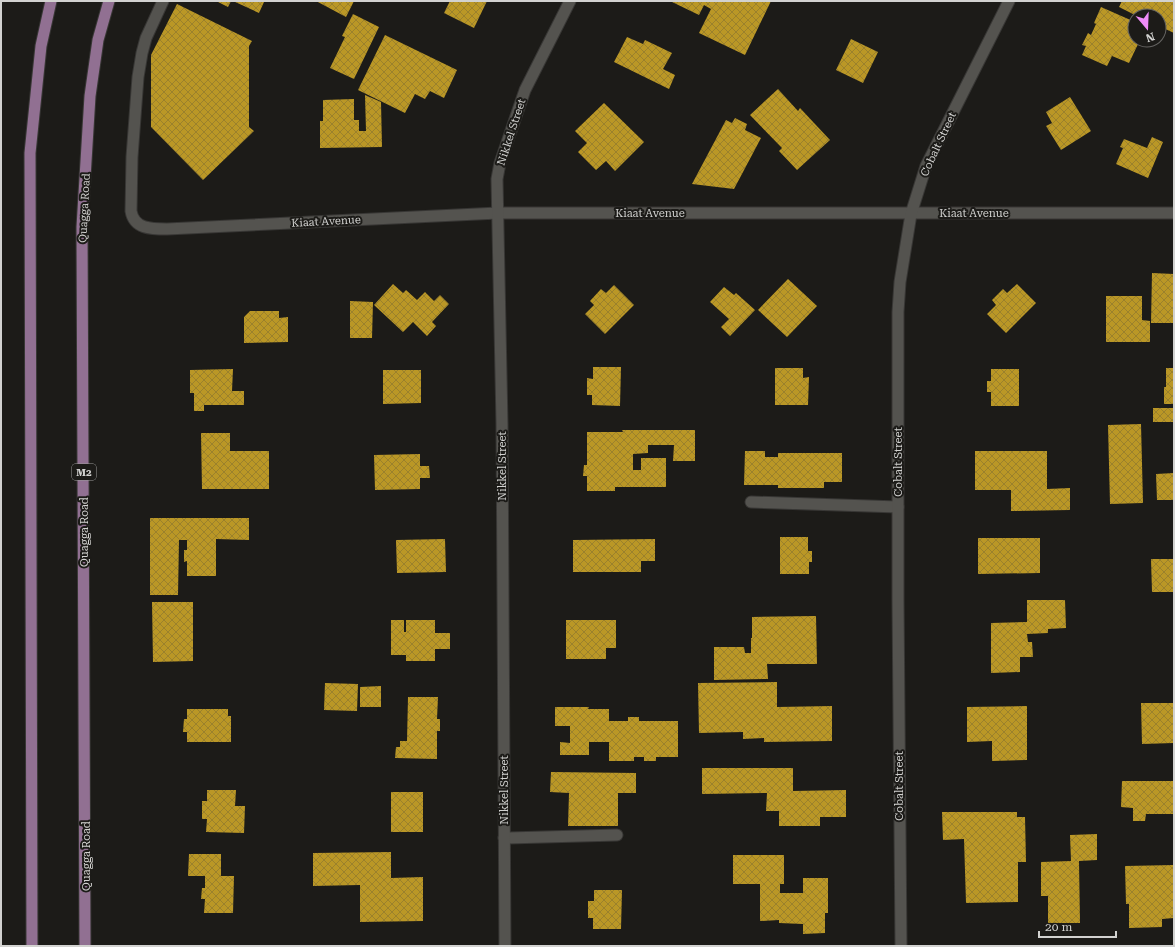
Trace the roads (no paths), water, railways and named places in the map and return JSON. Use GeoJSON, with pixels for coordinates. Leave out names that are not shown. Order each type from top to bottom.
{"type":"FeatureCollection","features":[{"type":"Feature","properties":{"kind":"main road"},"geometry":{"type":"LineString","coordinates":[[32,946],[30,153],[41,46],[51,1]]}},
{"type":"Feature","properties":{"kind":"main road","name":"Quagga Road"},"geometry":{"type":"LineString","coordinates":[[85,946],[82,227],[90,96],[98,40],[109,1]]}},
{"type":"Feature","properties":{"kind":"street","name":"Kiaat Avenue"},"geometry":{"type":"LineString","coordinates":[[163,1],[146,38],[138,77],[132,157],[132,216],[137,223],[150,228],[167,229],[498,213],[1174,213]]}},
{"type":"Feature","properties":{"kind":"street","name":"Nikkel Street"},"geometry":{"type":"LineString","coordinates":[[505,946],[502,424],[497,179],[500,163],[525,90],[570,1]]}},
{"type":"Feature","properties":{"kind":"street","name":"Cobalt Street"},"geometry":{"type":"LineString","coordinates":[[900,946],[898,312],[900,282],[911,214],[926,166],[1009,1]]}},
{"type":"Feature","properties":{"kind":"street"},"geometry":{"type":"LineString","coordinates":[[751,502],[898,507]]}},
{"type":"Feature","properties":{"kind":"street"},"geometry":{"type":"LineString","coordinates":[[504,838],[616,836]]}}]}
